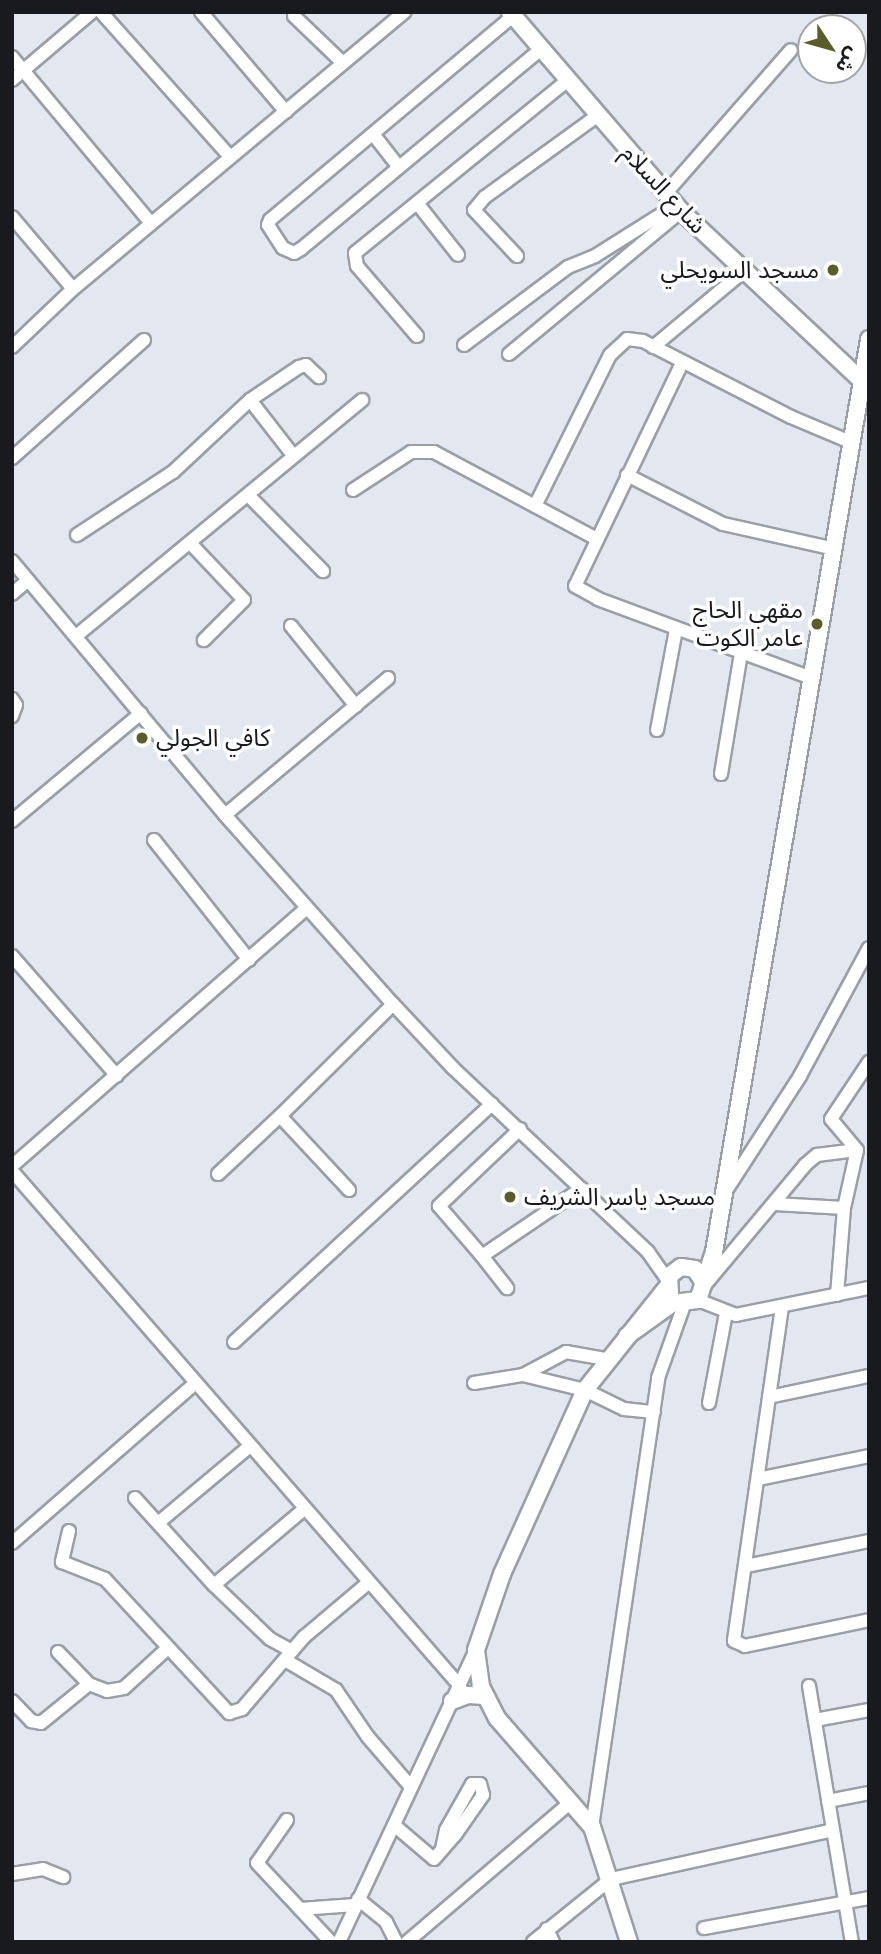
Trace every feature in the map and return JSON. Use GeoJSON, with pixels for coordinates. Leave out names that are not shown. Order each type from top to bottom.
{"type":"FeatureCollection","features":[{"type":"Feature","properties":{"kind":"main road","name":"شارع السلام"},"geometry":{"type":"LineString","coordinates":[[511,14],[674,203],[863,382]]}},
{"type":"Feature","properties":{"kind":"main road"},"geometry":{"type":"LineString","coordinates":[[627,1336],[694,1294],[719,1231],[869,339]]}},
{"type":"Feature","properties":{"kind":"main road"},"geometry":{"type":"LineString","coordinates":[[629,1942],[592,1826],[504,1727],[485,1696],[476,1650],[502,1574],[585,1390],[606,1359],[683,1266],[706,1251],[719,1231]]}},
{"type":"Feature","properties":{"kind":"main road"},"geometry":{"type":"LineString","coordinates":[[683,1266],[695,1269],[694,1294]]}},
{"type":"Feature","properties":{"kind":"main road"},"geometry":{"type":"LineString","coordinates":[[668,1284],[694,1294]]}},
{"type":"Feature","properties":{"kind":"main road"},"geometry":{"type":"LineString","coordinates":[[456,1694],[485,1696]]}},
{"type":"Feature","properties":{"kind":"street"},"geometry":{"type":"LineString","coordinates":[[12,80],[92,12]]}},
{"type":"Feature","properties":{"kind":"street"},"geometry":{"type":"LineString","coordinates":[[102,12],[230,157]]}},
{"type":"Feature","properties":{"kind":"street"},"geometry":{"type":"LineString","coordinates":[[201,12],[286,111]]}},
{"type":"Feature","properties":{"kind":"street"},"geometry":{"type":"LineString","coordinates":[[12,347],[151,223],[404,12]]}},
{"type":"Feature","properties":{"kind":"street"},"geometry":{"type":"LineString","coordinates":[[511,14],[270,220],[268,225],[283,248],[294,253],[301,249],[541,49]]}},
{"type":"Feature","properties":{"kind":"street"},"geometry":{"type":"LineString","coordinates":[[294,16],[343,63]]}},
{"type":"Feature","properties":{"kind":"street"},"geometry":{"type":"LineString","coordinates":[[509,354],[674,203],[791,50]]}},
{"type":"Feature","properties":{"kind":"street"},"geometry":{"type":"LineString","coordinates":[[12,57],[151,223]]}},
{"type":"Feature","properties":{"kind":"street"},"geometry":{"type":"LineString","coordinates":[[417,336],[353,259],[417,203],[568,81]]}},
{"type":"Feature","properties":{"kind":"street"},"geometry":{"type":"LineString","coordinates":[[517,256],[474,210],[485,197],[597,116]]}},
{"type":"Feature","properties":{"kind":"street"},"geometry":{"type":"LineString","coordinates":[[373,134],[398,166]]}},
{"type":"Feature","properties":{"kind":"street"},"geometry":{"type":"LineString","coordinates":[[417,203],[458,255]]}},
{"type":"Feature","properties":{"kind":"street"},"geometry":{"type":"LineString","coordinates":[[464,345],[568,267],[594,256],[674,203]]}},
{"type":"Feature","properties":{"kind":"street"},"geometry":{"type":"LineString","coordinates":[[12,218],[74,289]]}},
{"type":"Feature","properties":{"kind":"street"},"geometry":{"type":"LineString","coordinates":[[653,347],[745,271]]}},
{"type":"Feature","properties":{"kind":"street"},"geometry":{"type":"LineString","coordinates":[[535,506],[615,349],[631,338],[853,443]]}},
{"type":"Feature","properties":{"kind":"street"},"geometry":{"type":"LineString","coordinates":[[12,458],[144,340]]}},
{"type":"Feature","properties":{"kind":"street"},"geometry":{"type":"LineString","coordinates":[[682,363],[576,578],[579,590],[676,629],[812,678]]}},
{"type":"Feature","properties":{"kind":"street"},"geometry":{"type":"LineString","coordinates":[[78,535],[173,472],[250,400],[299,367],[306,365],[319,377]]}},
{"type":"Feature","properties":{"kind":"street"},"geometry":{"type":"LineString","coordinates":[[250,400],[292,454]]}},
{"type":"Feature","properties":{"kind":"street"},"geometry":{"type":"LineString","coordinates":[[76,636],[288,463],[292,454],[362,400]]}},
{"type":"Feature","properties":{"kind":"street"},"geometry":{"type":"LineString","coordinates":[[353,490],[411,452],[434,452],[595,538]]}},
{"type":"Feature","properties":{"kind":"street"},"geometry":{"type":"LineString","coordinates":[[627,475],[723,524],[835,549]]}},
{"type":"Feature","properties":{"kind":"street"},"geometry":{"type":"LineString","coordinates":[[248,495],[323,571]]}},
{"type":"Feature","properties":{"kind":"street"},"geometry":{"type":"LineString","coordinates":[[191,544],[244,600],[204,640]]}},
{"type":"Feature","properties":{"kind":"street"},"geometry":{"type":"LineString","coordinates":[[12,561],[306,909],[393,1004],[492,1104],[648,1251],[668,1284]]}},
{"type":"Feature","properties":{"kind":"street"},"geometry":{"type":"LineString","coordinates":[[12,594],[28,580]]}},
{"type":"Feature","properties":{"kind":"street"},"geometry":{"type":"LineString","coordinates":[[291,626],[356,706]]}},
{"type":"Feature","properties":{"kind":"street"},"geometry":{"type":"LineString","coordinates":[[657,730],[676,629]]}},
{"type":"Feature","properties":{"kind":"street"},"geometry":{"type":"LineString","coordinates":[[721,774],[741,653]]}},
{"type":"Feature","properties":{"kind":"street"},"geometry":{"type":"LineString","coordinates":[[225,815],[388,678]]}},
{"type":"Feature","properties":{"kind":"street"},"geometry":{"type":"LineString","coordinates":[[12,699],[12,716]]}},
{"type":"Feature","properties":{"kind":"street"},"geometry":{"type":"LineString","coordinates":[[12,821],[141,713]]}},
{"type":"Feature","properties":{"kind":"street"},"geometry":{"type":"LineString","coordinates":[[154,840],[249,960]]}},
{"type":"Feature","properties":{"kind":"street"},"geometry":{"type":"LineString","coordinates":[[306,909],[12,1168],[367,1584],[456,1694]]}},
{"type":"Feature","properties":{"kind":"street"},"geometry":{"type":"LineString","coordinates":[[727,1189],[800,1076],[869,948]]}},
{"type":"Feature","properties":{"kind":"street"},"geometry":{"type":"LineString","coordinates":[[12,956],[117,1076]]}},
{"type":"Feature","properties":{"kind":"street"},"geometry":{"type":"LineString","coordinates":[[218,1174],[393,1004]]}},
{"type":"Feature","properties":{"kind":"street"},"geometry":{"type":"LineString","coordinates":[[857,1150],[831,1119],[869,1062]]}},
{"type":"Feature","properties":{"kind":"street"},"geometry":{"type":"LineString","coordinates":[[234,1342],[492,1104]]}},
{"type":"Feature","properties":{"kind":"street"},"geometry":{"type":"LineString","coordinates":[[280,1116],[349,1190]]}},
{"type":"Feature","properties":{"kind":"street"},"geometry":{"type":"LineString","coordinates":[[507,1288],[439,1206],[520,1129]]}},
{"type":"Feature","properties":{"kind":"street"},"geometry":{"type":"LineString","coordinates":[[592,1826],[663,1355],[694,1294],[817,1155],[857,1150]]}},
{"type":"Feature","properties":{"kind":"street"},"geometry":{"type":"LineString","coordinates":[[837,1295],[844,1208],[857,1150]]}},
{"type":"Feature","properties":{"kind":"street"},"geometry":{"type":"LineString","coordinates":[[482,1256],[581,1189]]}},
{"type":"Feature","properties":{"kind":"street"},"geometry":{"type":"LineString","coordinates":[[775,1204],[844,1208]]}},
{"type":"Feature","properties":{"kind":"street"},"geometry":{"type":"LineString","coordinates":[[648,1251],[683,1266]]}},
{"type":"Feature","properties":{"kind":"street"},"geometry":{"type":"LineString","coordinates":[[694,1294],[726,1313],[782,1307],[869,1289]]}},
{"type":"Feature","properties":{"kind":"street"},"geometry":{"type":"LineString","coordinates":[[782,1307],[735,1634],[738,1645],[869,1619]]}},
{"type":"Feature","properties":{"kind":"street"},"geometry":{"type":"LineString","coordinates":[[709,1403],[726,1313]]}},
{"type":"Feature","properties":{"kind":"street"},"geometry":{"type":"LineString","coordinates":[[474,1383],[523,1375],[566,1352],[606,1359]]}},
{"type":"Feature","properties":{"kind":"street"},"geometry":{"type":"LineString","coordinates":[[523,1375],[585,1390],[624,1409],[654,1412]]}},
{"type":"Feature","properties":{"kind":"street"},"geometry":{"type":"LineString","coordinates":[[769,1397],[869,1376]]}},
{"type":"Feature","properties":{"kind":"street"},"geometry":{"type":"LineString","coordinates":[[12,1543],[194,1384]]}},
{"type":"Feature","properties":{"kind":"street"},"geometry":{"type":"LineString","coordinates":[[158,1523],[249,1447]]}},
{"type":"Feature","properties":{"kind":"street"},"geometry":{"type":"LineString","coordinates":[[758,1479],[869,1457]]}},
{"type":"Feature","properties":{"kind":"street"},"geometry":{"type":"LineString","coordinates":[[135,1498],[214,1585],[269,1638],[288,1656],[336,1690],[368,1737],[411,1787]]}},
{"type":"Feature","properties":{"kind":"street"},"geometry":{"type":"LineString","coordinates":[[214,1585],[303,1510]]}},
{"type":"Feature","properties":{"kind":"street"},"geometry":{"type":"LineString","coordinates":[[69,1531],[62,1562],[105,1579],[229,1713],[243,1709],[288,1656],[367,1584]]}},
{"type":"Feature","properties":{"kind":"street"},"geometry":{"type":"LineString","coordinates":[[746,1566],[869,1541]]}},
{"type":"Feature","properties":{"kind":"street"},"geometry":{"type":"LineString","coordinates":[[58,1652],[89,1684],[107,1691],[124,1688],[169,1648]]}},
{"type":"Feature","properties":{"kind":"street"},"geometry":{"type":"LineString","coordinates":[[338,1942],[476,1650]]}},
{"type":"Feature","properties":{"kind":"street"},"geometry":{"type":"LineString","coordinates":[[12,1701],[31,1720],[41,1723],[89,1684]]}},
{"type":"Feature","properties":{"kind":"street"},"geometry":{"type":"LineString","coordinates":[[809,1686],[852,1942]]}},
{"type":"Feature","properties":{"kind":"street"},"geometry":{"type":"LineString","coordinates":[[815,1720],[869,1710]]}},
{"type":"Feature","properties":{"kind":"street"},"geometry":{"type":"LineString","coordinates":[[394,1825],[429,1859],[442,1849],[483,1795],[480,1784],[472,1784],[446,1830],[442,1849]]}},
{"type":"Feature","properties":{"kind":"street"},"geometry":{"type":"LineString","coordinates":[[828,1801],[869,1793]]}},
{"type":"Feature","properties":{"kind":"street"},"geometry":{"type":"LineString","coordinates":[[407,1942],[572,1801]]}},
{"type":"Feature","properties":{"kind":"street"},"geometry":{"type":"LineString","coordinates":[[287,1820],[257,1863],[331,1942]]}},
{"type":"Feature","properties":{"kind":"street"},"geometry":{"type":"LineString","coordinates":[[533,1942],[611,1879],[833,1830]]}},
{"type":"Feature","properties":{"kind":"street"},"geometry":{"type":"LineString","coordinates":[[12,1874],[43,1869],[63,1877]]}},
{"type":"Feature","properties":{"kind":"street"},"geometry":{"type":"LineString","coordinates":[[704,1928],[869,1898]]}},
{"type":"Feature","properties":{"kind":"street"},"geometry":{"type":"LineString","coordinates":[[300,1909],[357,1902],[386,1922],[396,1942]]}},
{"type":"Feature","properties":{"kind":"street"},"geometry":{"type":"LineString","coordinates":[[547,1929],[553,1942]]}},
{"type":"Feature","properties":{"kind":"place","name":"مسجد السويحلي"},"geometry":{"type":"Point","coordinates":[833,270]}},
{"type":"Feature","properties":{"kind":"place","name":"مقهي الحاج عامر الكوت"},"geometry":{"type":"Point","coordinates":[817,624]}},
{"type":"Feature","properties":{"kind":"place","name":"كافي الجولي"},"geometry":{"type":"Point","coordinates":[142,738]}},
{"type":"Feature","properties":{"kind":"place","name":"مسجد ياسر الشريف"},"geometry":{"type":"Point","coordinates":[510,1197]}}]}
